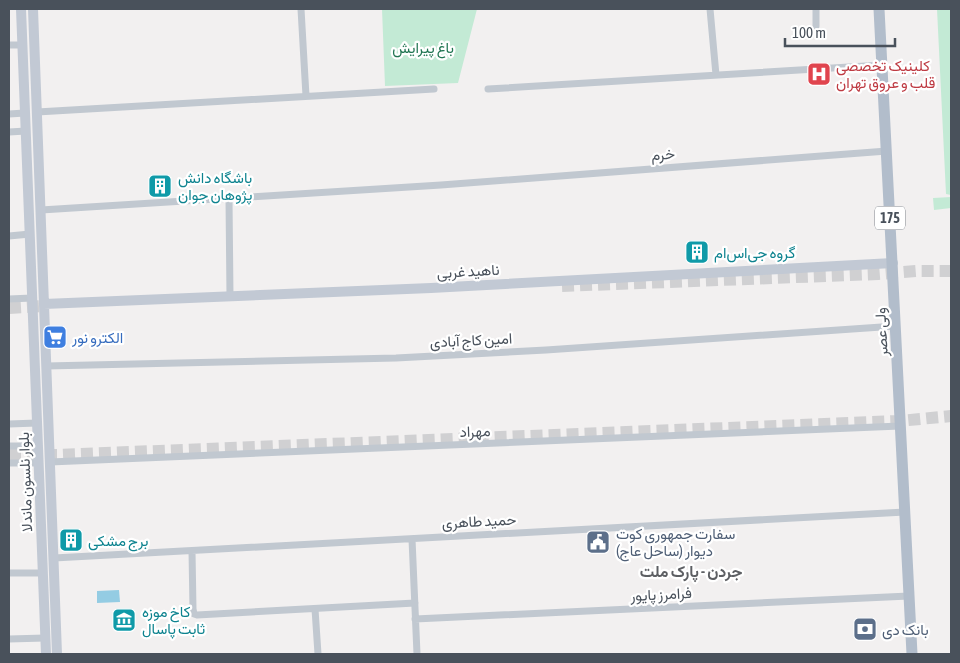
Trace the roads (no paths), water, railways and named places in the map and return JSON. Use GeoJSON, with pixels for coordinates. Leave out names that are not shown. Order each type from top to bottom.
{"type":"FeatureCollection","features":[{"type":"Feature","properties":{"kind":"main road","name":"بلوار نلسون ماندلا"},"geometry":{"type":"LineString","coordinates":[[21,9],[46,654]]}},
{"type":"Feature","properties":{"kind":"main road","name":"بلوار نلسون ماندلا"},"geometry":{"type":"LineString","coordinates":[[33,9],[57,654]]}},
{"type":"Feature","properties":{"kind":"main road","name":"ولی عصر"},"geometry":{"type":"LineString","coordinates":[[879,9],[912,654]]}},
{"type":"Feature","properties":{"kind":"main road","name":"ناهید غربی"},"geometry":{"type":"LineString","coordinates":[[44,304],[431,288],[893,263]]}},
{"type":"Feature","properties":{"kind":"main road"},"geometry":{"type":"LineString","coordinates":[[46,638],[57,638]]}},
{"type":"Feature","properties":{"kind":"street"},"geometry":{"type":"LineString","coordinates":[[301,9],[306,96]]}},
{"type":"Feature","properties":{"kind":"street"},"geometry":{"type":"LineString","coordinates":[[710,9],[716,75]]}},
{"type":"Feature","properties":{"kind":"street"},"geometry":{"type":"LineString","coordinates":[[816,9],[816,26]]}},
{"type":"Feature","properties":{"kind":"street"},"geometry":{"type":"LineString","coordinates":[[9,46],[23,45]]}},
{"type":"Feature","properties":{"kind":"street"},"geometry":{"type":"LineString","coordinates":[[488,89],[882,66]]}},
{"type":"Feature","properties":{"kind":"street"},"geometry":{"type":"LineString","coordinates":[[37,112],[434,90]]}},
{"type":"Feature","properties":{"kind":"street"},"geometry":{"type":"LineString","coordinates":[[9,114],[25,113]]}},
{"type":"Feature","properties":{"kind":"street"},"geometry":{"type":"LineString","coordinates":[[9,132],[26,131]]}},
{"type":"Feature","properties":{"kind":"street","name":"خرم"},"geometry":{"type":"LineString","coordinates":[[40,210],[442,185],[887,151]]}},
{"type":"Feature","properties":{"kind":"street"},"geometry":{"type":"LineString","coordinates":[[229,199],[230,296]]}},
{"type":"Feature","properties":{"kind":"street"},"geometry":{"type":"LineString","coordinates":[[9,236],[30,234]]}},
{"type":"Feature","properties":{"kind":"street"},"geometry":{"type":"LineString","coordinates":[[9,299],[32,298]]}},
{"type":"Feature","properties":{"kind":"street","name":"امین کاج آبادی"},"geometry":{"type":"LineString","coordinates":[[46,366],[396,358],[546,350],[896,326]]}},
{"type":"Feature","properties":{"kind":"street"},"geometry":{"type":"LineString","coordinates":[[9,424],[37,423]]}},
{"type":"Feature","properties":{"kind":"street","name":"مهراد"},"geometry":{"type":"LineString","coordinates":[[50,462],[900,426]]}},
{"type":"Feature","properties":{"kind":"street"},"geometry":{"type":"LineString","coordinates":[[9,446],[38,446]]}},
{"type":"Feature","properties":{"kind":"street"},"geometry":{"type":"LineString","coordinates":[[9,464],[39,463]]}},
{"type":"Feature","properties":{"kind":"street","name":"حمید طاهری"},"geometry":{"type":"LineString","coordinates":[[54,558],[905,512]]}},
{"type":"Feature","properties":{"kind":"street"},"geometry":{"type":"LineString","coordinates":[[412,539],[417,654]]}},
{"type":"Feature","properties":{"kind":"street"},"geometry":{"type":"LineString","coordinates":[[192,550],[192,609],[194,614],[200,616],[414,602]]}},
{"type":"Feature","properties":{"kind":"street"},"geometry":{"type":"LineString","coordinates":[[9,573],[43,573]]}},
{"type":"Feature","properties":{"kind":"street","name":"فرامرز پایور"},"geometry":{"type":"LineString","coordinates":[[415,619],[909,596]]}},
{"type":"Feature","properties":{"kind":"street"},"geometry":{"type":"LineString","coordinates":[[315,609],[318,654]]}},
{"type":"Feature","properties":{"kind":"street"},"geometry":{"type":"LineString","coordinates":[[9,639],[46,638]]}},
{"type":"Feature","properties":{"kind":"water"},"geometry":{"type":"Polygon","coordinates":[[[119,590],[120,602],[97,603],[97,591],[119,590]]]}},
{"type":"Feature","properties":{"kind":"tunnel"},"geometry":{"type":"LineString","coordinates":[[562,286],[951,271]]}},
{"type":"Feature","properties":{"kind":"tunnel"},"geometry":{"type":"LineString","coordinates":[[9,308],[44,306]]}},
{"type":"Feature","properties":{"kind":"tunnel"},"geometry":{"type":"LineString","coordinates":[[9,455],[57,455],[899,421],[951,416]]}},
{"type":"Feature","properties":{"kind":"place","name":"کلینیک تخصصی قلب و عروق تهران"},"geometry":{"type":"Point","coordinates":[819,74]}},
{"type":"Feature","properties":{"kind":"place","name":"باشگاه دانش پژوهان جوان"},"geometry":{"type":"Point","coordinates":[160,186]}},
{"type":"Feature","properties":{"kind":"place","name":"گروه جی‌اس‌ام"},"geometry":{"type":"Point","coordinates":[697,252]}},
{"type":"Feature","properties":{"kind":"place","name":"الكترو نور"},"geometry":{"type":"Point","coordinates":[55,337]}},
{"type":"Feature","properties":{"kind":"place","name":"برج مشکی"},"geometry":{"type":"Point","coordinates":[71,540]}},
{"type":"Feature","properties":{"kind":"place","name":"سفارت جمهوری کوت دیوار (ساحل عاج)"},"geometry":{"type":"Point","coordinates":[598,542]}},
{"type":"Feature","properties":{"kind":"place","name":"کاخ موزه ثابت پاسال"},"geometry":{"type":"Point","coordinates":[124,620]}},
{"type":"Feature","properties":{"kind":"place","name":"بانک دی"},"geometry":{"type":"Point","coordinates":[865,629]}},
{"type":"Feature","properties":{"kind":"district","name":"جردن - پارک ملت"},"geometry":{"type":"Point","coordinates":[691,571]}},
{"type":"Feature","properties":{"kind":"park label","name":"باغ پیرایش"},"geometry":{"type":"Point","coordinates":[423,47]}}]}
